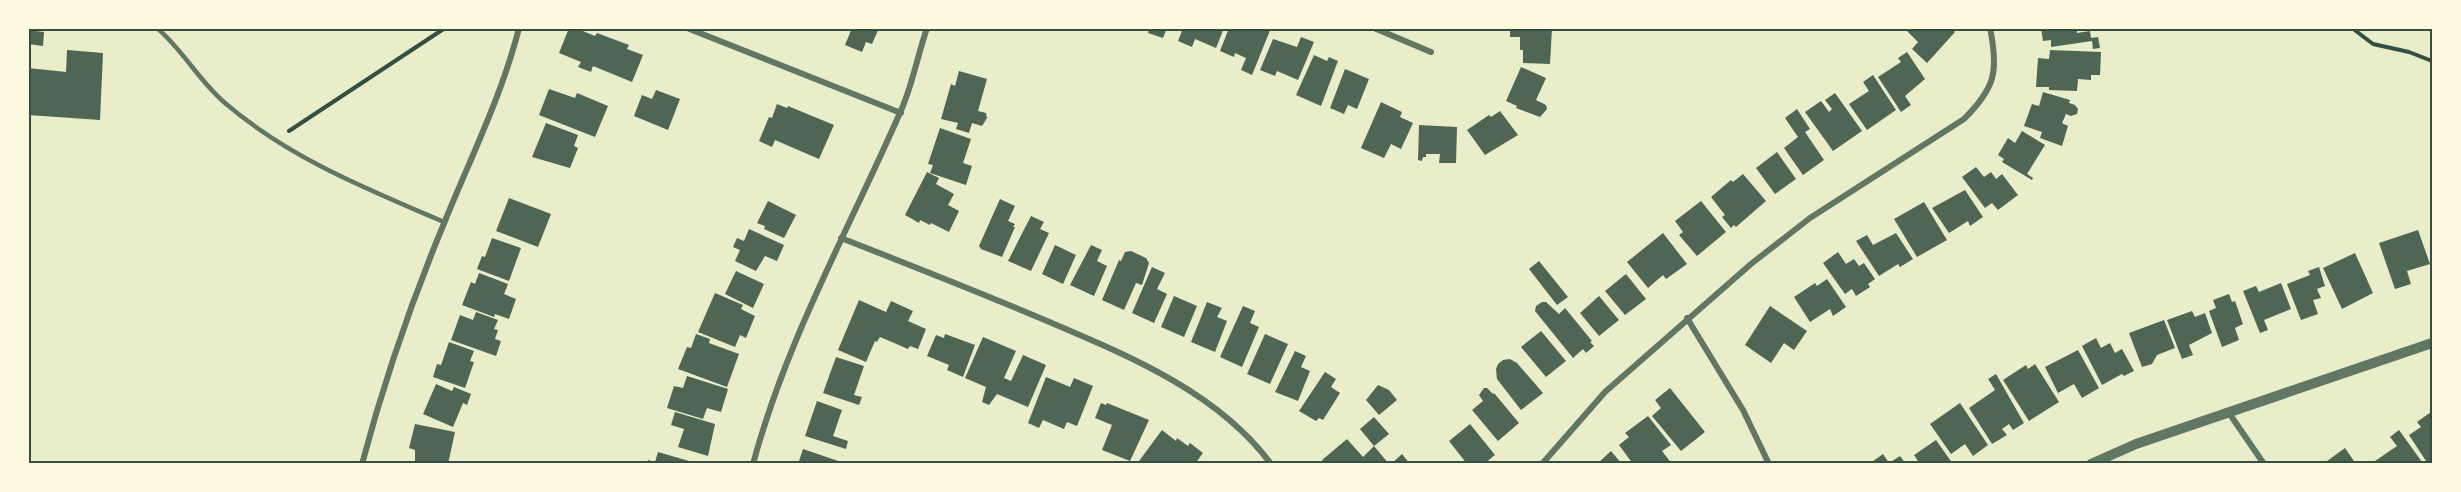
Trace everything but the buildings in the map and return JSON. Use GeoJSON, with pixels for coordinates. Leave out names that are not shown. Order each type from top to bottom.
{"type":"FeatureCollection","features":[{"type":"Feature","properties":{"kind":"street"},"geometry":{"type":"LineString","coordinates":[[362,464],[402,333],[444,222],[493,107],[519,28]]}},
{"type":"Feature","properties":{"kind":"street"},"geometry":{"type":"LineString","coordinates":[[687,28],[901,113]]}},
{"type":"Feature","properties":{"kind":"street"},"geometry":{"type":"LineString","coordinates":[[753,464],[762,431],[813,297],[901,113],[927,28]]}},
{"type":"Feature","properties":{"kind":"street"},"geometry":{"type":"LineString","coordinates":[[1374,28],[1431,52]]}},
{"type":"Feature","properties":{"kind":"street"},"geometry":{"type":"LineString","coordinates":[[1542,464],[1605,392],[1750,264],[1810,218],[1964,119],[1983,100],[1992,81],[1996,56],[1990,28]]}},
{"type":"Feature","properties":{"kind":"street"},"geometry":{"type":"LineString","coordinates":[[841,238],[1004,302],[1095,342],[1172,380],[1232,423],[1260,449],[1271,464]]}},
{"type":"Feature","properties":{"kind":"street"},"geometry":{"type":"LineString","coordinates":[[1687,318],[1743,410],[1769,464]]}},
{"type":"Feature","properties":{"kind":"street"},"geometry":{"type":"LineString","coordinates":[[2091,464],[2136,444],[2433,343]]}},
{"type":"Feature","properties":{"kind":"street"},"geometry":{"type":"LineString","coordinates":[[2229,413],[2264,464]]}},
{"type":"Feature","properties":{"kind":"lane"},"geometry":{"type":"LineString","coordinates":[[157,28],[223,102],[273,141],[315,165],[444,222]]}},
{"type":"Feature","properties":{"kind":"path"},"geometry":{"type":"LineString","coordinates":[[273,141],[445,28]]}},
{"type":"Feature","properties":{"kind":"path"},"geometry":{"type":"LineString","coordinates":[[2352,28],[2373,44],[2409,52],[2433,61]]}}]}
